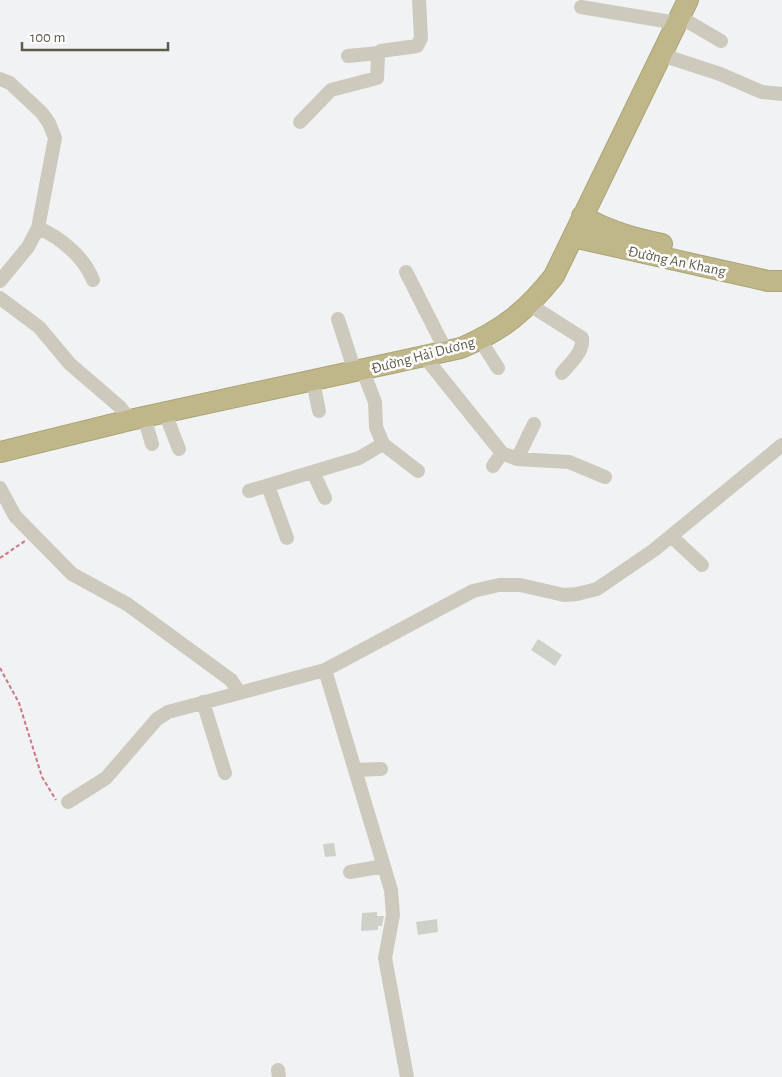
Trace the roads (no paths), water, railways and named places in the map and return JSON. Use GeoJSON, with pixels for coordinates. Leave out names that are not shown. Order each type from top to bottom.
{"type":"FeatureCollection","features":[{"type":"Feature","properties":{"kind":"highway","name":"Đường Hải Dương"},"geometry":{"type":"LineString","coordinates":[[0,452],[137,419],[446,351],[480,340],[516,318],[533,302],[554,276],[681,14]]}},
{"type":"Feature","properties":{"kind":"highway","name":"Đường An Khang"},"geometry":{"type":"LineString","coordinates":[[582,216],[620,235],[772,270],[782,275]]}},
{"type":"Feature","properties":{"kind":"highway","name":"Đường An Khang"},"geometry":{"type":"LineString","coordinates":[[573,237],[768,281],[782,281]]}},
{"type":"Feature","properties":{"kind":"street"},"geometry":{"type":"LineString","coordinates":[[348,56],[379,53],[383,50],[412,48],[420,43],[419,0]]}},
{"type":"Feature","properties":{"kind":"street"},"geometry":{"type":"LineString","coordinates":[[581,7],[681,14],[721,41]]}},
{"type":"Feature","properties":{"kind":"street"},"geometry":{"type":"LineString","coordinates":[[300,122],[332,90],[378,78],[379,53]]}},
{"type":"Feature","properties":{"kind":"street"},"geometry":{"type":"LineString","coordinates":[[662,55],[723,74],[762,92],[782,94]]}},
{"type":"Feature","properties":{"kind":"street"},"geometry":{"type":"LineString","coordinates":[[0,79],[10,83],[42,113],[53,131],[54,148],[38,228],[28,246],[0,281]]}},
{"type":"Feature","properties":{"kind":"street"},"geometry":{"type":"LineString","coordinates":[[38,228],[47,232],[77,255],[86,264],[93,280]]}},
{"type":"Feature","properties":{"kind":"street"},"geometry":{"type":"LineString","coordinates":[[406,272],[446,351]]}},
{"type":"Feature","properties":{"kind":"street"},"geometry":{"type":"LineString","coordinates":[[0,298],[39,327],[70,364],[120,407],[137,419],[152,444]]}},
{"type":"Feature","properties":{"kind":"street"},"geometry":{"type":"LineString","coordinates":[[533,302],[586,330]]}},
{"type":"Feature","properties":{"kind":"street"},"geometry":{"type":"LineString","coordinates":[[533,302],[582,338],[583,345],[580,352],[562,373]]}},
{"type":"Feature","properties":{"kind":"street"},"geometry":{"type":"LineString","coordinates":[[338,319],[359,371],[375,402],[376,427],[383,444],[418,470]]}},
{"type":"Feature","properties":{"kind":"street"},"geometry":{"type":"LineString","coordinates":[[480,340],[498,368]]}},
{"type":"Feature","properties":{"kind":"street"},"geometry":{"type":"LineString","coordinates":[[424,356],[502,453],[517,459],[569,462],[605,477]]}},
{"type":"Feature","properties":{"kind":"street"},"geometry":{"type":"LineString","coordinates":[[314,381],[319,411]]}},
{"type":"Feature","properties":{"kind":"street"},"geometry":{"type":"LineString","coordinates":[[165,413],[180,449]]}},
{"type":"Feature","properties":{"kind":"street"},"geometry":{"type":"LineString","coordinates":[[517,459],[534,424]]}},
{"type":"Feature","properties":{"kind":"street"},"geometry":{"type":"LineString","coordinates":[[250,492],[359,458],[383,444]]}},
{"type":"Feature","properties":{"kind":"street"},"geometry":{"type":"LineString","coordinates":[[68,802],[106,778],[163,714],[325,670],[473,591],[485,587],[520,585],[564,595],[597,588],[615,578],[671,536],[782,445]]}},
{"type":"Feature","properties":{"kind":"street"},"geometry":{"type":"LineString","coordinates":[[493,466],[502,453]]}},
{"type":"Feature","properties":{"kind":"street"},"geometry":{"type":"LineString","coordinates":[[312,472],[325,498]]}},
{"type":"Feature","properties":{"kind":"street"},"geometry":{"type":"LineString","coordinates":[[268,486],[287,538]]}},
{"type":"Feature","properties":{"kind":"street"},"geometry":{"type":"LineString","coordinates":[[0,488],[15,516],[72,574],[127,604],[231,680],[239,692]]}},
{"type":"Feature","properties":{"kind":"street"},"geometry":{"type":"LineString","coordinates":[[671,536],[702,566]]}},
{"type":"Feature","properties":{"kind":"street"},"geometry":{"type":"LineString","coordinates":[[325,670],[391,890],[394,915],[385,958],[407,1077]]}},
{"type":"Feature","properties":{"kind":"street"},"geometry":{"type":"LineString","coordinates":[[203,702],[225,773]]}},
{"type":"Feature","properties":{"kind":"street"},"geometry":{"type":"LineString","coordinates":[[355,770],[382,769]]}},
{"type":"Feature","properties":{"kind":"street"},"geometry":{"type":"LineString","coordinates":[[350,872],[384,866]]}}]}
